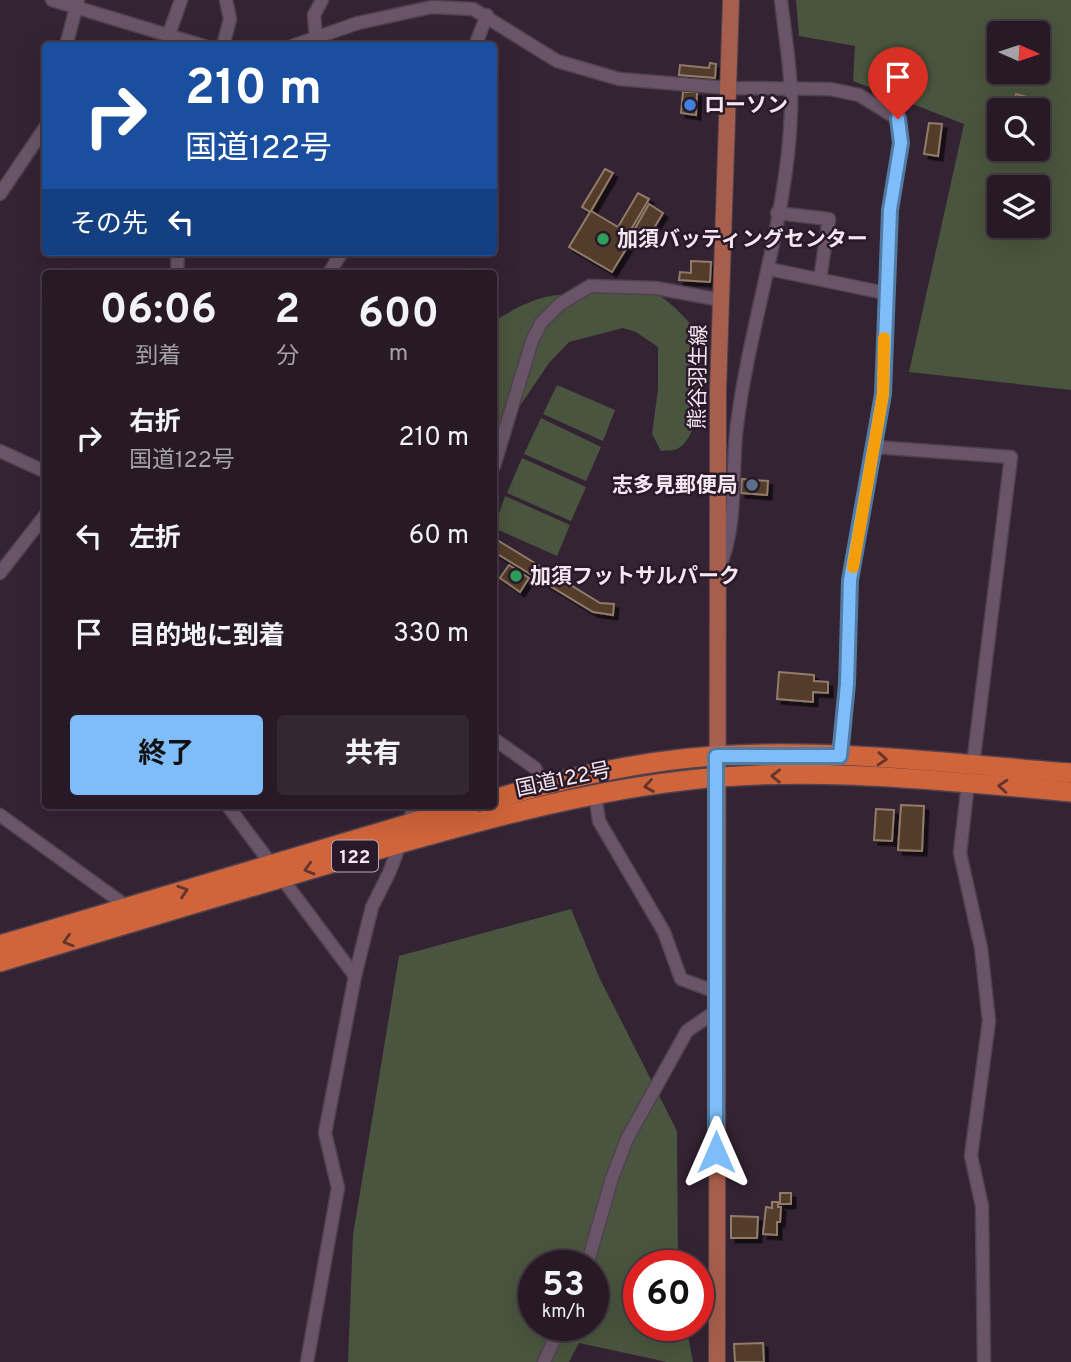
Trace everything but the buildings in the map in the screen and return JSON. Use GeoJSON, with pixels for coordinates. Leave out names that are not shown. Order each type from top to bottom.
{"type":"FeatureCollection","features":[{"type":"Feature","properties":{"kind":"highway","name":"国道122号"},"geometry":{"type":"LineString","coordinates":[[497,798],[543,785],[637,765],[716,756],[840,756],[971,774],[1071,792]]}},
{"type":"Feature","properties":{"kind":"highway","name":"国道122号"},"geometry":{"type":"LineString","coordinates":[[0,945],[276,870],[400,843],[595,794],[716,778],[1071,773]]}},
{"type":"Feature","properties":{"kind":"highway","name":"国道122号"},"geometry":{"type":"LineString","coordinates":[[0,962],[406,824],[458,809]]}},
{"type":"Feature","properties":{"kind":"main road","name":"熊谷羽生線"},"geometry":{"type":"LineString","coordinates":[[717,1362],[716,576],[721,300],[732,0]]}},
{"type":"Feature","properties":{"kind":"street"},"geometry":{"type":"LineString","coordinates":[[52,0],[77,3],[191,42]]}},
{"type":"Feature","properties":{"kind":"street"},"geometry":{"type":"LineString","coordinates":[[169,34],[181,0]]}},
{"type":"Feature","properties":{"kind":"street"},"geometry":{"type":"LineString","coordinates":[[224,42],[230,19],[226,0]]}},
{"type":"Feature","properties":{"kind":"street"},"geometry":{"type":"LineString","coordinates":[[316,37],[314,15],[322,0]]}},
{"type":"Feature","properties":{"kind":"street"},"geometry":{"type":"LineString","coordinates":[[716,576],[726,553],[737,425],[749,355],[769,269],[789,142],[790,87],[781,0]]}},
{"type":"Feature","properties":{"kind":"street"},"geometry":{"type":"LineString","coordinates":[[67,42],[77,3]]}},
{"type":"Feature","properties":{"kind":"street"},"geometry":{"type":"LineString","coordinates":[[303,42],[416,6],[473,9],[487,15],[557,61],[619,79],[728,88],[830,89],[859,95],[898,119],[901,143],[890,210],[883,394],[850,580],[847,684],[840,756]]}},
{"type":"Feature","properties":{"kind":"street"},"geometry":{"type":"LineString","coordinates":[[477,42],[487,15]]}},
{"type":"Feature","properties":{"kind":"street"},"geometry":{"type":"LineString","coordinates":[[0,194],[42,131]]}},
{"type":"Feature","properties":{"kind":"street"},"geometry":{"type":"LineString","coordinates":[[777,213],[829,219],[820,279]]}},
{"type":"Feature","properties":{"kind":"street"},"geometry":{"type":"LineString","coordinates":[[769,269],[885,293]]}},
{"type":"Feature","properties":{"kind":"street"},"geometry":{"type":"LineString","coordinates":[[497,456],[532,341],[541,323],[560,304],[590,286],[656,288],[721,300]]}},
{"type":"Feature","properties":{"kind":"street"},"geometry":{"type":"LineString","coordinates":[[875,447],[1011,457],[960,853],[981,948],[989,1021],[971,1156],[982,1206],[984,1362]]}},
{"type":"Feature","properties":{"kind":"street"},"geometry":{"type":"LineString","coordinates":[[0,451],[42,470]]}},
{"type":"Feature","properties":{"kind":"street"},"geometry":{"type":"LineString","coordinates":[[0,573],[42,519]]}},
{"type":"Feature","properties":{"kind":"street"},"geometry":{"type":"LineString","coordinates":[[497,741],[535,768],[543,785]]}},
{"type":"Feature","properties":{"kind":"street"},"geometry":{"type":"LineString","coordinates":[[595,794],[599,821],[664,932],[681,979],[716,992]]}},
{"type":"Feature","properties":{"kind":"street"},"geometry":{"type":"LineString","coordinates":[[230,809],[327,942],[355,975]]}},
{"type":"Feature","properties":{"kind":"street"},"geometry":{"type":"LineString","coordinates":[[307,1362],[338,1188],[326,1133],[355,975],[372,907],[413,809]]}},
{"type":"Feature","properties":{"kind":"street"},"geometry":{"type":"LineString","coordinates":[[0,815],[129,908]]}},
{"type":"Feature","properties":{"kind":"street"},"geometry":{"type":"LineString","coordinates":[[591,1250],[611,1178],[627,1139],[687,1031],[716,1011]]}},
{"type":"Feature","properties":{"kind":"street"},"geometry":{"type":"LineString","coordinates":[[544,1362],[554,1341]]}},
{"type":"Feature","properties":{"kind":"green space"},"geometry":{"type":"Polygon","coordinates":[[[796,0],[1071,0],[1071,390],[909,372],[964,124],[853,81],[855,46],[799,36],[796,0]]]}},
{"type":"Feature","properties":{"kind":"green space"},"geometry":{"type":"Polygon","coordinates":[[[600,285],[649,291],[675,308],[693,328],[701,354],[701,392],[693,428],[686,441],[677,449],[661,451],[652,434],[658,389],[658,347],[636,332],[623,328],[569,342],[549,363],[497,440],[497,319],[536,300],[600,285]]]}},
{"type":"Feature","properties":{"kind":"green space"},"geometry":{"type":"Polygon","coordinates":[[[557,385],[615,410],[603,441],[543,414],[557,385]]]}},
{"type":"Feature","properties":{"kind":"green space"},"geometry":{"type":"Polygon","coordinates":[[[541,418],[601,447],[586,481],[524,454],[541,418]]]}},
{"type":"Feature","properties":{"kind":"green space"},"geometry":{"type":"Polygon","coordinates":[[[522,458],[586,487],[571,521],[507,493],[522,458]]]}},
{"type":"Feature","properties":{"kind":"green space"},"geometry":{"type":"Polygon","coordinates":[[[505,496],[570,525],[557,556],[497,529],[497,519],[505,496]]]}},
{"type":"Feature","properties":{"kind":"green space"},"geometry":{"type":"Polygon","coordinates":[[[571,909],[600,979],[677,1131],[678,1250],[623,1250],[623,1341],[689,1341],[693,1362],[667,1362],[579,1343],[569,1362],[348,1362],[353,1235],[399,956],[571,909]]]}},
{"type":"Feature","properties":{"kind":"slow traffic"},"geometry":{"type":"LineString","coordinates":[[853,567],[883,394],[884,338]]}},
{"type":"Feature","properties":{"kind":"place","name":"ローソン"},"geometry":{"type":"Point","coordinates":[690,105]}},
{"type":"Feature","properties":{"kind":"place","name":"加須バッティングセンター"},"geometry":{"type":"Point","coordinates":[603,239]}},
{"type":"Feature","properties":{"kind":"place","name":"志多見郵便局"},"geometry":{"type":"Point","coordinates":[752,485]}},
{"type":"Feature","properties":{"kind":"place","name":"加須フットサルパーク"},"geometry":{"type":"Point","coordinates":[516,576]}},
{"type":"Feature","properties":{"kind":"route"},"geometry":{"type":"LineString","coordinates":[[716,1152],[716,756],[840,756],[847,684],[850,580],[883,394],[890,210],[901,143],[898,119]]}}]}
